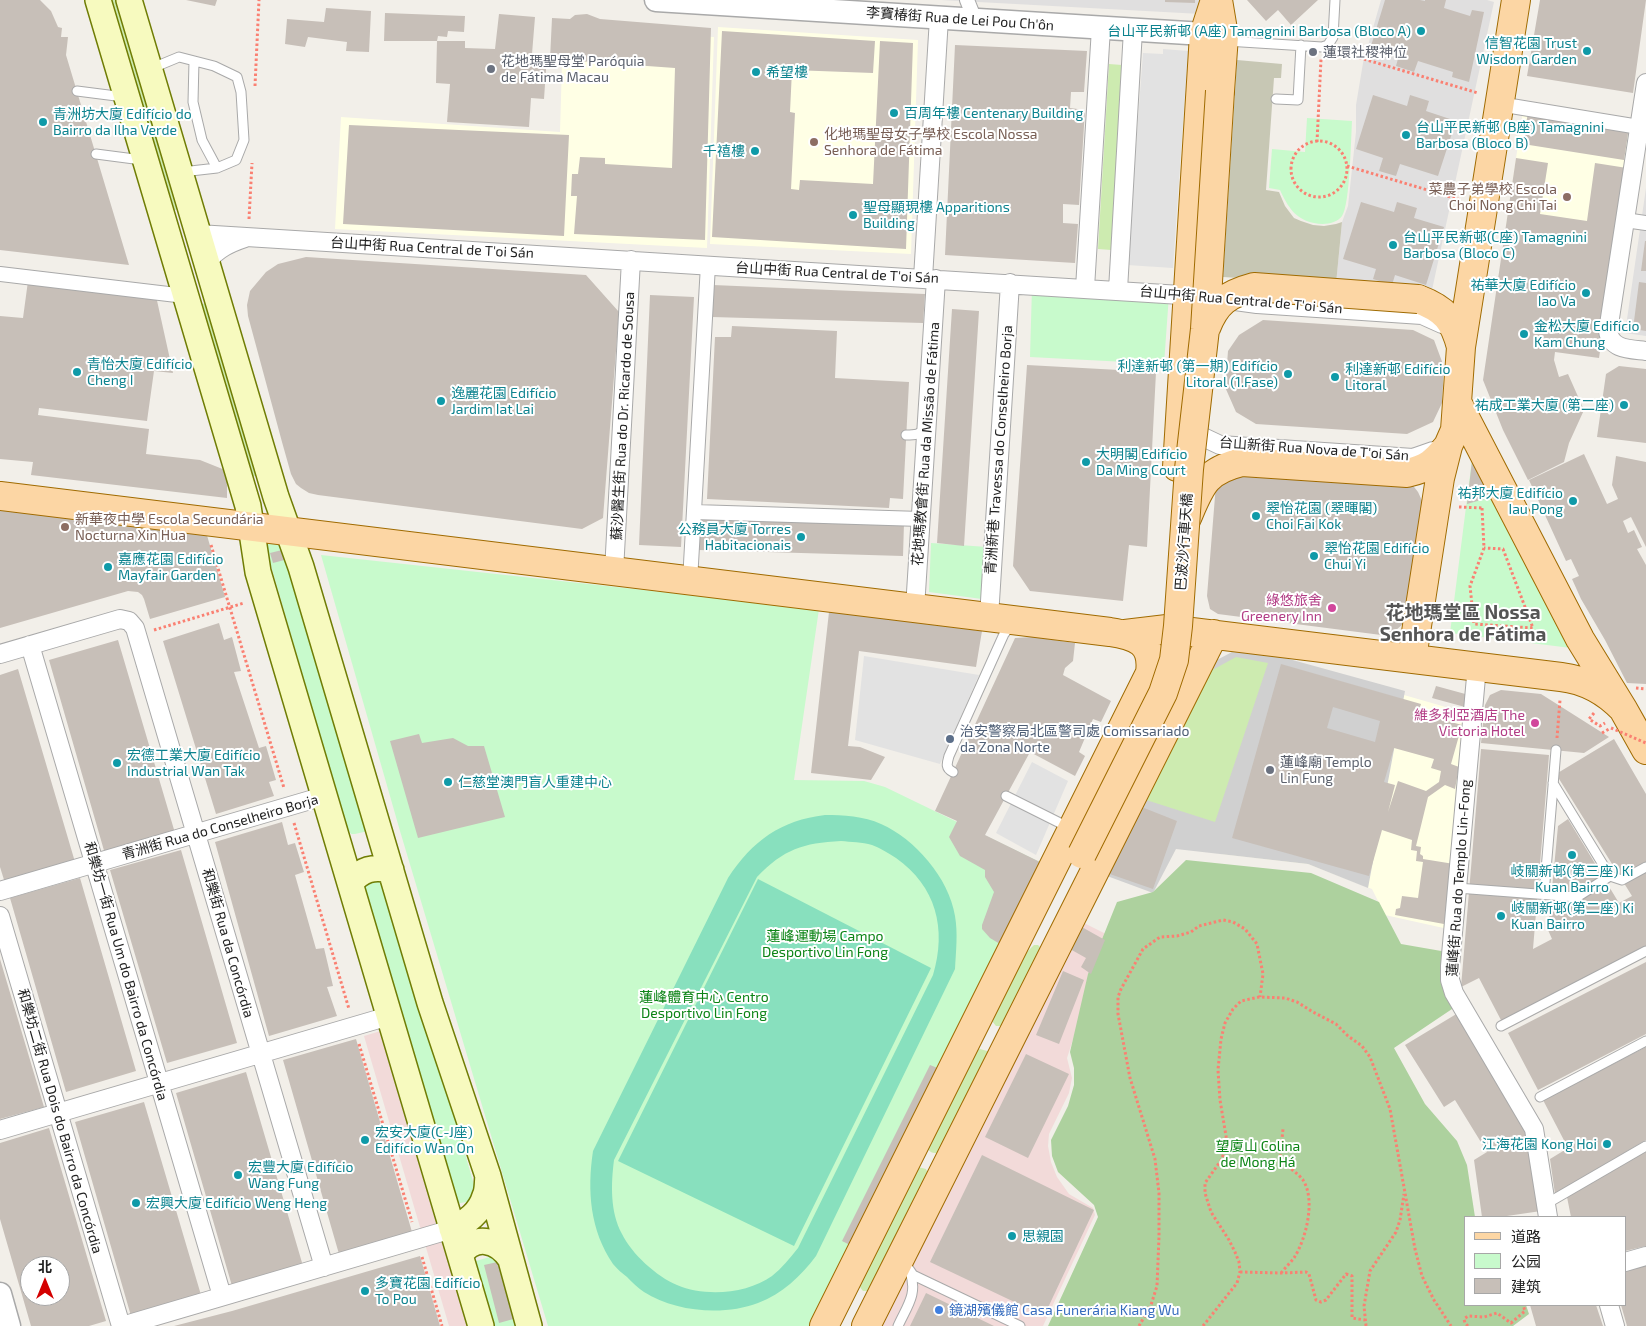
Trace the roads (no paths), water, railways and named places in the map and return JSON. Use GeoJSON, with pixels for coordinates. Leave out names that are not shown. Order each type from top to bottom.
{"type":"FeatureCollection","features":[{"type":"Feature","properties":{"kind":"main road"},"geometry":{"type":"LineString","coordinates":[[87,0],[106,26]]}},
{"type":"Feature","properties":{"kind":"main road"},"geometry":{"type":"LineString","coordinates":[[98,0],[248,506],[258,572],[481,1326]]}},
{"type":"Feature","properties":{"kind":"main road"},"geometry":{"type":"LineString","coordinates":[[130,0],[276,497],[304,576],[430,1004],[488,1176],[529,1326]]}},
{"type":"Feature","properties":{"kind":"main road"},"geometry":{"type":"LineString","coordinates":[[1167,629],[1188,294],[1217,0]]}},
{"type":"Feature","properties":{"kind":"main road"},"geometry":{"type":"LineString","coordinates":[[1412,658],[1440,478],[1452,438],[1461,347],[1516,0]]}},
{"type":"Feature","properties":{"kind":"main road","name":"巴波沙行車天橋"},"geometry":{"type":"LineString","coordinates":[[1074,846],[1163,693],[1174,660],[1189,469],[1205,329],[1220,91],[1214,37]]}},
{"type":"Feature","properties":{"kind":"main road"},"geometry":{"type":"LineString","coordinates":[[148,171],[162,182],[180,172]]}},
{"type":"Feature","properties":{"kind":"main road"},"geometry":{"type":"LineString","coordinates":[[188,305],[199,273],[207,262]]}},
{"type":"Feature","properties":{"kind":"main road"},"geometry":{"type":"LineString","coordinates":[[1205,329],[1212,313],[1223,300],[1237,291],[1254,287],[1418,299],[1434,305],[1448,316],[1456,330],[1461,347]]}},
{"type":"Feature","properties":{"kind":"main road"},"geometry":{"type":"LineString","coordinates":[[1456,401],[1494,503],[1580,639],[1646,750]]}},
{"type":"Feature","properties":{"kind":"main road"},"geometry":{"type":"LineString","coordinates":[[1185,522],[1199,488],[1210,475],[1225,466],[1242,462],[1407,473],[1423,469],[1438,460],[1452,438]]}},
{"type":"Feature","properties":{"kind":"main road"},"geometry":{"type":"LineString","coordinates":[[0,496],[915,608],[1003,623],[1125,634],[1135,637],[1144,644],[1150,652],[1152,662],[1150,673],[1074,846],[1003,966],[824,1326]]}},
{"type":"Feature","properties":{"kind":"main road"},"geometry":{"type":"LineString","coordinates":[[1125,634],[1167,629],[1556,676],[1582,681],[1597,688],[1611,698],[1627,719]]}},
{"type":"Feature","properties":{"kind":"main road"},"geometry":{"type":"LineString","coordinates":[[866,1326],[878,1302],[906,1262],[941,1175],[1039,981],[1219,635]]}},
{"type":"Feature","properties":{"kind":"main road"},"geometry":{"type":"LineString","coordinates":[[1556,676],[1573,666],[1580,654],[1580,639]]}},
{"type":"Feature","properties":{"kind":"main road"},"geometry":{"type":"LineString","coordinates":[[1039,981],[1074,846]]}},
{"type":"Feature","properties":{"kind":"main road"},"geometry":{"type":"LineString","coordinates":[[350,883],[363,870],[372,868],[391,870]]}},
{"type":"Feature","properties":{"kind":"main road"},"geometry":{"type":"LineString","coordinates":[[968,1038],[980,1035],[991,1037],[999,1043],[1002,1054]]}},
{"type":"Feature","properties":{"kind":"main road"},"geometry":{"type":"LineString","coordinates":[[907,1159],[917,1156],[930,1159],[939,1167],[941,1175]]}},
{"type":"Feature","properties":{"kind":"main road"},"geometry":{"type":"LineString","coordinates":[[452,1229],[467,1222],[479,1210],[486,1195],[488,1176]]}},
{"type":"Feature","properties":{"kind":"main road"},"geometry":{"type":"LineString","coordinates":[[460,1255],[464,1249],[480,1241],[498,1245],[505,1250],[510,1258]]}},
{"type":"Feature","properties":{"kind":"main road"},"geometry":{"type":"LineString","coordinates":[[844,1287],[848,1299],[859,1306],[869,1307],[878,1302]]}},
{"type":"Feature","properties":{"kind":"street","name":"李寶椿街 Rua de Lei Pou Ch'ôn"},"geometry":{"type":"LineString","coordinates":[[656,0],[754,3],[938,18],[971,10],[1101,28],[1214,37]]}},
{"type":"Feature","properties":{"kind":"street","name":"花地瑪教會街 Rua da Missão de Fátima"},"geometry":{"type":"LineString","coordinates":[[915,608],[927,425],[929,278],[938,18]]}},
{"type":"Feature","properties":{"kind":"street"},"geometry":{"type":"LineString","coordinates":[[1085,288],[1101,28]]}},
{"type":"Feature","properties":{"kind":"street"},"geometry":{"type":"LineString","coordinates":[[1118,290],[1133,30]]}},
{"type":"Feature","properties":{"kind":"street"},"geometry":{"type":"LineString","coordinates":[[1646,89],[1608,331],[1609,336],[1621,348],[1646,352]]}},
{"type":"Feature","properties":{"kind":"street"},"geometry":{"type":"LineString","coordinates":[[1500,102],[1639,127]]}},
{"type":"Feature","properties":{"kind":"street"},"geometry":{"type":"LineString","coordinates":[[1625,220],[1646,223]]}},
{"type":"Feature","properties":{"kind":"street","name":"台山中街 Rua Central de T'oi Sán"},"geometry":{"type":"LineString","coordinates":[[198,234],[1188,294],[1257,304],[1422,315],[1438,321],[1452,332],[1461,347]]}},
{"type":"Feature","properties":{"kind":"street"},"geometry":{"type":"LineString","coordinates":[[207,262],[211,256],[228,244],[248,237]]}},
{"type":"Feature","properties":{"kind":"street","name":"蘇沙醫生街 Rua do Dr. Ricardo de Sousa"},"geometry":{"type":"LineString","coordinates":[[614,571],[632,260]]}},
{"type":"Feature","properties":{"kind":"street"},"geometry":{"type":"LineString","coordinates":[[690,580],[708,265]]}},
{"type":"Feature","properties":{"kind":"street"},"geometry":{"type":"LineString","coordinates":[[0,274],[188,305]]}},
{"type":"Feature","properties":{"kind":"street","name":"青洲新巷 Travessa do Conselheiro Borja"},"geometry":{"type":"LineString","coordinates":[[1003,623],[1010,283]]}},
{"type":"Feature","properties":{"kind":"street","name":"台山新街 Rua Nova de T'oi Sán"},"geometry":{"type":"LineString","coordinates":[[1181,407],[1189,424],[1203,437],[1220,444],[1413,458],[1429,453],[1452,438]]}},
{"type":"Feature","properties":{"kind":"street"},"geometry":{"type":"LineString","coordinates":[[694,512],[921,519]]}},
{"type":"Feature","properties":{"kind":"street","name":"和樂街 Rua da Concórdia"},"geometry":{"type":"LineString","coordinates":[[30,645],[120,619],[133,628],[324,1267]]}},
{"type":"Feature","properties":{"kind":"street"},"geometry":{"type":"LineString","coordinates":[[0,654],[30,645]]}},
{"type":"Feature","properties":{"kind":"street","name":"和樂坊一街 Rua Um do Bairro da Concórdia"},"geometry":{"type":"LineString","coordinates":[[30,645],[222,1296]]}},
{"type":"Feature","properties":{"kind":"street","name":"蓮峰街 Rua do Templo Lin-Fong"},"geometry":{"type":"LineString","coordinates":[[1476,666],[1450,980],[1454,992],[1534,1129],[1547,1211]]}},
{"type":"Feature","properties":{"kind":"street","name":"青洲街 Rua do Conselheiro Borja"},"geometry":{"type":"LineString","coordinates":[[0,891],[324,796]]}},
{"type":"Feature","properties":{"kind":"street","name":"和樂坊二街 Rua Dois do Bairro da Concórdia"},"geometry":{"type":"LineString","coordinates":[[0,916],[121,1326]]}},
{"type":"Feature","properties":{"kind":"street"},"geometry":{"type":"LineString","coordinates":[[0,1130],[389,1016]]}},
{"type":"Feature","properties":{"kind":"street"},"geometry":{"type":"LineString","coordinates":[[121,1326],[452,1229]]}},
{"type":"Feature","properties":{"kind":"street"},"geometry":{"type":"LineString","coordinates":[[1626,1262],[1646,1256]]}},
{"type":"Feature","properties":{"kind":"street"},"geometry":{"type":"LineString","coordinates":[[0,1294],[9,1326]]}},
{"type":"Feature","properties":{"kind":"street"},"geometry":{"type":"LineString","coordinates":[[1609,1306],[1615,1326]]}},
{"type":"Feature","properties":{"kind":"lane"},"geometry":{"type":"LineString","coordinates":[[1214,37],[1301,46],[1328,46],[1332,40],[1335,0]]}},
{"type":"Feature","properties":{"kind":"lane"},"geometry":{"type":"LineString","coordinates":[[1276,98],[1298,100],[1301,46]]}},
{"type":"Feature","properties":{"kind":"lane"},"geometry":{"type":"LineString","coordinates":[[150,69],[179,57],[214,66],[237,77],[241,92],[244,140],[236,160],[217,168],[180,172]]}},
{"type":"Feature","properties":{"kind":"lane"},"geometry":{"type":"LineString","coordinates":[[194,61],[193,102],[202,140],[217,168]]}},
{"type":"Feature","properties":{"kind":"lane"},"geometry":{"type":"LineString","coordinates":[[77,91],[127,97]]}},
{"type":"Feature","properties":{"kind":"lane"},"geometry":{"type":"LineString","coordinates":[[96,154],[148,171]]}},
{"type":"Feature","properties":{"kind":"lane"},"geometry":{"type":"LineString","coordinates":[[953,772],[948,768],[947,761],[1003,623]]}},
{"type":"Feature","properties":{"kind":"lane"},"geometry":{"type":"LineString","coordinates":[[1544,894],[1556,750]]}},
{"type":"Feature","properties":{"kind":"lane"},"geometry":{"type":"LineString","coordinates":[[1553,783],[1610,876],[1622,880],[1646,867]]}},
{"type":"Feature","properties":{"kind":"lane"},"geometry":{"type":"LineString","coordinates":[[1006,796],[1062,824],[1067,830],[1074,846]]}},
{"type":"Feature","properties":{"kind":"lane"},"geometry":{"type":"LineString","coordinates":[[1457,888],[1577,897],[1610,876]]}},
{"type":"Feature","properties":{"kind":"lane"},"geometry":{"type":"LineString","coordinates":[[1501,1026],[1646,951]]}},
{"type":"Feature","properties":{"kind":"lane"},"geometry":{"type":"LineString","coordinates":[[1540,1097],[1646,1041]]}},
{"type":"Feature","properties":{"kind":"lane"},"geometry":{"type":"LineString","coordinates":[[1547,1211],[1646,1146]]}},
{"type":"Feature","properties":{"kind":"lane"},"geometry":{"type":"LineString","coordinates":[[898,1326],[912,1296],[914,1286],[906,1262]]}},
{"type":"Feature","properties":{"kind":"lane"},"geometry":{"type":"LineString","coordinates":[[906,1262],[912,1275],[1020,1326]]}},
{"type":"Feature","properties":{"kind":"place","name":"台山平民新邨 (A座) Tamagnini Barbosa (Bloco A)"},"geometry":{"type":"Point","coordinates":[1421,31]}},
{"type":"Feature","properties":{"kind":"place","name":"信智花園 Trust Wisdom Garden"},"geometry":{"type":"Point","coordinates":[1587,51]}},
{"type":"Feature","properties":{"kind":"place","name":"蓮環社稷神位"},"geometry":{"type":"Point","coordinates":[1313,52]}},
{"type":"Feature","properties":{"kind":"place","name":"花地瑪聖母堂 Paróquia de Fátima Macau"},"geometry":{"type":"Point","coordinates":[491,69]}},
{"type":"Feature","properties":{"kind":"place","name":"希望樓"},"geometry":{"type":"Point","coordinates":[756,72]}},
{"type":"Feature","properties":{"kind":"place","name":"百周年樓 Centenary Building"},"geometry":{"type":"Point","coordinates":[894,113]}},
{"type":"Feature","properties":{"kind":"place","name":"青洲坊大廈 Edifício do Bairro da Ilha Verde"},"geometry":{"type":"Point","coordinates":[43,122]}},
{"type":"Feature","properties":{"kind":"place","name":"台山平民新邨 (B座) Tamagnini Barbosa (Bloco B)"},"geometry":{"type":"Point","coordinates":[1406,135]}},
{"type":"Feature","properties":{"kind":"place","name":"化地瑪聖母女子學校 Escola Nossa Senhora de Fátima"},"geometry":{"type":"Point","coordinates":[814,142]}},
{"type":"Feature","properties":{"kind":"place","name":"千禧樓"},"geometry":{"type":"Point","coordinates":[755,151]}},
{"type":"Feature","properties":{"kind":"place","name":"菜農子弟學校 Escola Choi Nong Chi Tai"},"geometry":{"type":"Point","coordinates":[1567,197]}},
{"type":"Feature","properties":{"kind":"place","name":"聖母顯現樓 Apparitions Building"},"geometry":{"type":"Point","coordinates":[853,215]}},
{"type":"Feature","properties":{"kind":"place","name":"台山平民新邨(C座) Tamagnini Barbosa (Bloco C)"},"geometry":{"type":"Point","coordinates":[1393,245]}},
{"type":"Feature","properties":{"kind":"place","name":"祐華大廈 Edifício Iao Va"},"geometry":{"type":"Point","coordinates":[1586,293]}},
{"type":"Feature","properties":{"kind":"place","name":"金松大廈 Edifício Kam Chung"},"geometry":{"type":"Point","coordinates":[1524,334]}},
{"type":"Feature","properties":{"kind":"place","name":"青怡大廈 Edifício Cheng I"},"geometry":{"type":"Point","coordinates":[77,372]}},
{"type":"Feature","properties":{"kind":"place","name":"利達新邨 (第一期) Edifício Litoral (1.Fase)"},"geometry":{"type":"Point","coordinates":[1288,374]}},
{"type":"Feature","properties":{"kind":"place","name":"利達新邨 Edifício Litoral"},"geometry":{"type":"Point","coordinates":[1335,377]}},
{"type":"Feature","properties":{"kind":"place","name":"逸麗花園 Edifício Jardim Iat Lai"},"geometry":{"type":"Point","coordinates":[441,401]}},
{"type":"Feature","properties":{"kind":"place","name":"祐成工業大廈 (第二座)"},"geometry":{"type":"Point","coordinates":[1624,405]}},
{"type":"Feature","properties":{"kind":"place","name":"大明閣 Edifício Da Ming Court"},"geometry":{"type":"Point","coordinates":[1086,462]}},
{"type":"Feature","properties":{"kind":"place","name":"祐邦大廈 Edifício Iau Pong"},"geometry":{"type":"Point","coordinates":[1573,501]}},
{"type":"Feature","properties":{"kind":"place","name":"翠怡花園 (翠暉閣) Choi Fai Kok"},"geometry":{"type":"Point","coordinates":[1256,516]}},
{"type":"Feature","properties":{"kind":"place","name":"新華夜中學 Escola Secundária Nocturna Xin Hua"},"geometry":{"type":"Point","coordinates":[65,527]}},
{"type":"Feature","properties":{"kind":"place","name":"公務員大廈 Torres Habitacionais"},"geometry":{"type":"Point","coordinates":[801,537]}},
{"type":"Feature","properties":{"kind":"place","name":"翠怡花園 Edifício Chui Yi"},"geometry":{"type":"Point","coordinates":[1314,556]}},
{"type":"Feature","properties":{"kind":"place","name":"嘉應花園 Edifício Mayfair Garden"},"geometry":{"type":"Point","coordinates":[108,567]}},
{"type":"Feature","properties":{"kind":"place","name":"綠悠旅舍 Greenery Inn"},"geometry":{"type":"Point","coordinates":[1332,608]}},
{"type":"Feature","properties":{"kind":"place","name":"維多利亞酒店 The Victoria Hotel"},"geometry":{"type":"Point","coordinates":[1535,723]}},
{"type":"Feature","properties":{"kind":"place","name":"治安警察局北區警司處 Comissariado da Zona Norte"},"geometry":{"type":"Point","coordinates":[950,739]}},
{"type":"Feature","properties":{"kind":"place","name":"宏德工業大廈 Edifício Industrial Wan Tak"},"geometry":{"type":"Point","coordinates":[117,763]}},
{"type":"Feature","properties":{"kind":"place","name":"蓮峰廟 Templo Lin Fung"},"geometry":{"type":"Point","coordinates":[1270,770]}},
{"type":"Feature","properties":{"kind":"place","name":"仁慈堂澳門盲人重建中心"},"geometry":{"type":"Point","coordinates":[448,782]}},
{"type":"Feature","properties":{"kind":"place","name":"岐關新邨(第三座) Ki Kuan Bairro"},"geometry":{"type":"Point","coordinates":[1572,855]}},
{"type":"Feature","properties":{"kind":"place","name":"岐關新邨(第二座) Ki Kuan Bairro"},"geometry":{"type":"Point","coordinates":[1501,916]}},
{"type":"Feature","properties":{"kind":"place","name":"宏安大廈(C-J座) Edifício Wan On"},"geometry":{"type":"Point","coordinates":[365,1140]}},
{"type":"Feature","properties":{"kind":"place","name":"江海花園 Kong Hoi"},"geometry":{"type":"Point","coordinates":[1607,1144]}},
{"type":"Feature","properties":{"kind":"place","name":"宏豐大廈 Edifício Wang Fung"},"geometry":{"type":"Point","coordinates":[238,1175]}},
{"type":"Feature","properties":{"kind":"place","name":"宏興大廈 Edifício Weng Heng"},"geometry":{"type":"Point","coordinates":[136,1203]}},
{"type":"Feature","properties":{"kind":"place","name":"思親園"},"geometry":{"type":"Point","coordinates":[1012,1236]}},
{"type":"Feature","properties":{"kind":"place","name":"多寶花園 Edifício To Pou"},"geometry":{"type":"Point","coordinates":[365,1291]}},
{"type":"Feature","properties":{"kind":"place","name":"鏡湖殯儀館 Casa Funerária Kiang Wu"},"geometry":{"type":"Point","coordinates":[939,1310]}},
{"type":"Feature","properties":{"kind":"district","name":"花地瑪堂區 Nossa Senhora de Fátima"},"geometry":{"type":"Point","coordinates":[1463,624]}},
{"type":"Feature","properties":{"kind":"park label","name":"蓮峰運動場 Campo Desportivo Lin Fong"},"geometry":{"type":"Point","coordinates":[825,944]}},
{"type":"Feature","properties":{"kind":"park label","name":"蓮峰體育中心 Centro Desportivo Lin Fong"},"geometry":{"type":"Point","coordinates":[704,1006]}},
{"type":"Feature","properties":{"kind":"park label","name":"望廈山 Colina de Mong Há"},"geometry":{"type":"Point","coordinates":[1258,1154]}}]}
